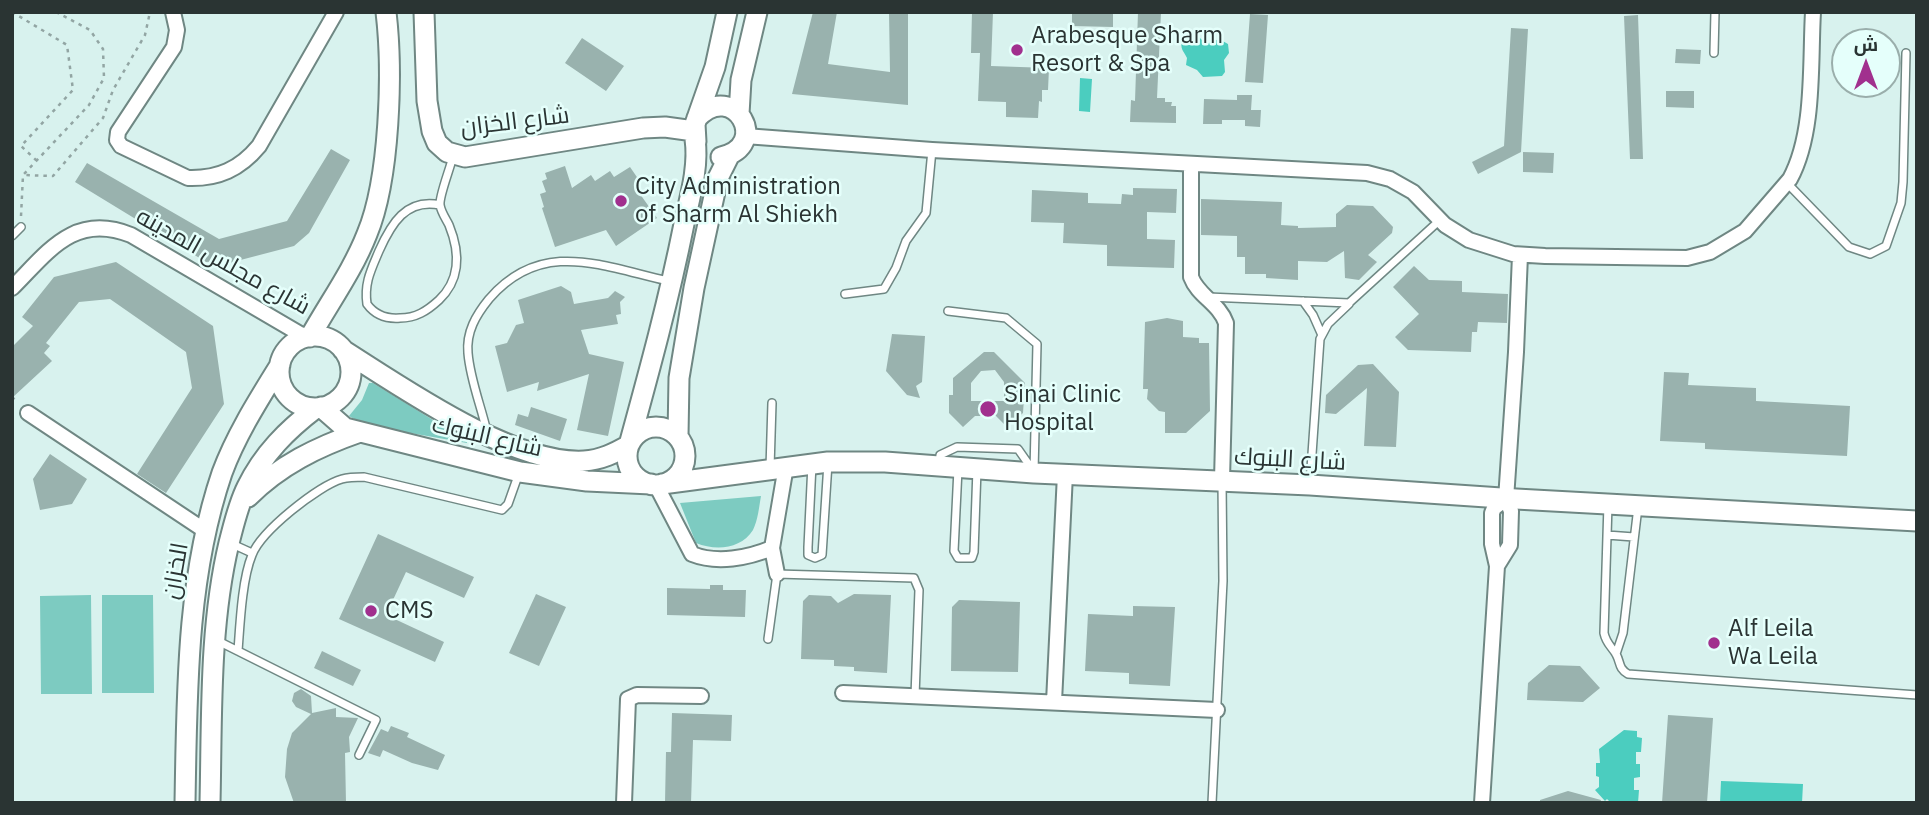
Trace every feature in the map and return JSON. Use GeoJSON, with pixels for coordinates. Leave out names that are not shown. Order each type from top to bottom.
{"type":"FeatureCollection","features":[{"type":"Feature","properties":{"kind":"main road"},"geometry":{"type":"LineString","coordinates":[[309,337],[328,339],[343,350],[349,359],[351,380],[340,398],[319,408],[306,407],[288,395],[282,386],[280,365],[290,347],[309,337],[363,244],[378,202],[384,156],[389,69],[386,12]]}},
{"type":"Feature","properties":{"kind":"main road","name":"شارع الخزان"},"geometry":{"type":"LineString","coordinates":[[424,12],[427,101],[432,131],[442,148],[453,155],[465,157],[501,152],[643,128],[695,129]]}},
{"type":"Feature","properties":{"kind":"main road"},"geometry":{"type":"LineString","coordinates":[[727,12],[715,67],[695,129],[693,180],[673,282],[627,455],[631,471],[643,482],[656,485],[677,476],[682,469],[685,452],[678,436],[678,378],[718,178],[730,154]]}},
{"type":"Feature","properties":{"kind":"main road"},"geometry":{"type":"LineString","coordinates":[[740,114],[741,80],[757,12]]}},
{"type":"Feature","properties":{"kind":"main road"},"geometry":{"type":"LineString","coordinates":[[713,106],[732,108],[740,114],[746,136],[740,147],[723,157],[709,155],[698,145],[695,129],[713,106]]}},
{"type":"Feature","properties":{"kind":"main road"},"geometry":{"type":"LineString","coordinates":[[673,282],[694,288]]}},
{"type":"Feature","properties":{"kind":"main road","name":"شارع البنوك"},"geometry":{"type":"LineString","coordinates":[[343,350],[488,436],[526,450],[573,461],[598,459],[629,445]]}},
{"type":"Feature","properties":{"kind":"main road","name":"الخزان"},"geometry":{"type":"LineString","coordinates":[[185,803],[191,634],[207,532],[223,472],[280,365]]}},
{"type":"Feature","properties":{"kind":"main road","name":"شارع البنوك"},"geometry":{"type":"LineString","coordinates":[[319,408],[345,428],[520,472],[587,481],[656,485],[826,462],[885,462],[1034,473],[1222,480],[1506,499],[1917,521]]}},
{"type":"Feature","properties":{"kind":"main road","name":"الخزان"},"geometry":{"type":"LineString","coordinates":[[210,803],[215,640],[222,580],[238,508],[268,452],[299,421],[319,408]]}},
{"type":"Feature","properties":{"kind":"main road"},"geometry":{"type":"LineString","coordinates":[[629,445],[647,428],[664,428],[678,436]]}},
{"type":"Feature","properties":{"kind":"main road"},"geometry":{"type":"LineString","coordinates":[[238,508],[266,480],[299,457],[360,432]]}},
{"type":"Feature","properties":{"kind":"street"},"geometry":{"type":"LineString","coordinates":[[173,12],[177,30],[174,47],[118,132],[117,140],[121,146],[188,178],[222,174],[252,155],[336,12]]}},
{"type":"Feature","properties":{"kind":"street"},"geometry":{"type":"LineString","coordinates":[[746,136],[932,150],[1367,173],[1390,179],[1413,192],[1456,233],[1482,246],[1521,255],[1674,258],[1699,256],[1722,247],[1745,231],[1795,169],[1804,141],[1813,12]]}},
{"type":"Feature","properties":{"kind":"street"},"geometry":{"type":"LineString","coordinates":[[1191,164],[1189,271],[1193,284],[1224,316],[1227,330],[1222,480]]}},
{"type":"Feature","properties":{"kind":"street","name":"شارع مجلس المدينه"},"geometry":{"type":"LineString","coordinates":[[12,288],[63,239],[83,230],[113,229],[131,235],[309,337]]}},
{"type":"Feature","properties":{"kind":"street"},"geometry":{"type":"LineString","coordinates":[[1482,803],[1497,566],[1492,544],[1492,513],[1494,508],[1506,499],[1521,255]]}},
{"type":"Feature","properties":{"kind":"street"},"geometry":{"type":"LineString","coordinates":[[28,413],[207,532]]}},
{"type":"Feature","properties":{"kind":"street"},"geometry":{"type":"LineString","coordinates":[[777,575],[772,548],[778,468]]}},
{"type":"Feature","properties":{"kind":"street"},"geometry":{"type":"LineString","coordinates":[[1054,702],[1065,474]]}},
{"type":"Feature","properties":{"kind":"street"},"geometry":{"type":"LineString","coordinates":[[656,485],[692,554],[705,559],[740,557],[772,548]]}},
{"type":"Feature","properties":{"kind":"street"},"geometry":{"type":"LineString","coordinates":[[844,693],[1217,710]]}},
{"type":"Feature","properties":{"kind":"street"},"geometry":{"type":"LineString","coordinates":[[624,803],[628,699],[637,695],[701,696]]}},
{"type":"Feature","properties":{"kind":"lane"},"geometry":{"type":"LineString","coordinates":[[1714,53],[1716,12]]}},
{"type":"Feature","properties":{"kind":"lane"},"geometry":{"type":"LineString","coordinates":[[1787,182],[1849,247],[1870,254],[1886,246],[1901,203],[1906,53]]}},
{"type":"Feature","properties":{"kind":"lane"},"geometry":{"type":"LineString","coordinates":[[845,293],[884,289],[896,268],[906,241],[926,213],[932,150]]}},
{"type":"Feature","properties":{"kind":"lane"},"geometry":{"type":"LineString","coordinates":[[440,205],[423,204],[401,213],[387,232],[365,286],[367,304],[377,314],[396,318],[414,317],[427,311],[450,288],[458,265],[450,228],[440,205],[453,155]]}},
{"type":"Feature","properties":{"kind":"lane"},"geometry":{"type":"LineString","coordinates":[[1321,333],[1336,314],[1441,220]]}},
{"type":"Feature","properties":{"kind":"lane"},"geometry":{"type":"LineString","coordinates":[[12,236],[21,227]]}},
{"type":"Feature","properties":{"kind":"lane"},"geometry":{"type":"LineString","coordinates":[[488,436],[468,353],[469,335],[480,311],[495,292],[516,274],[535,265],[560,260],[585,262],[673,282]]}},
{"type":"Feature","properties":{"kind":"lane"},"geometry":{"type":"LineString","coordinates":[[1205,297],[1349,303]]}},
{"type":"Feature","properties":{"kind":"lane"},"geometry":{"type":"LineString","coordinates":[[1303,301],[1321,333],[1310,485]]}},
{"type":"Feature","properties":{"kind":"lane"},"geometry":{"type":"LineString","coordinates":[[948,311],[1006,318],[1037,344],[1034,473]]}},
{"type":"Feature","properties":{"kind":"lane"},"geometry":{"type":"LineString","coordinates":[[772,403],[778,468]]}},
{"type":"Feature","properties":{"kind":"lane"},"geometry":{"type":"LineString","coordinates":[[958,468],[954,551],[958,558],[964,560],[972,558],[974,552],[958,468],[940,455],[957,447],[1018,449],[1034,473]]}},
{"type":"Feature","properties":{"kind":"lane"},"geometry":{"type":"LineString","coordinates":[[826,462],[822,555],[815,558],[808,555],[808,547],[826,462]]}},
{"type":"Feature","properties":{"kind":"lane"},"geometry":{"type":"LineString","coordinates":[[238,651],[242,607],[252,553],[284,517],[318,493],[343,479],[376,479],[502,510],[508,504],[520,472]]}},
{"type":"Feature","properties":{"kind":"lane"},"geometry":{"type":"LineString","coordinates":[[1212,803],[1223,581],[1222,480]]}},
{"type":"Feature","properties":{"kind":"lane"},"geometry":{"type":"LineString","coordinates":[[1608,504],[1604,633],[1622,671],[1633,676],[1917,695]]}},
{"type":"Feature","properties":{"kind":"lane"},"geometry":{"type":"LineString","coordinates":[[1616,654],[1623,633],[1638,506]]}},
{"type":"Feature","properties":{"kind":"lane"},"geometry":{"type":"LineString","coordinates":[[1607,535],[1634,537]]}},
{"type":"Feature","properties":{"kind":"lane"},"geometry":{"type":"LineString","coordinates":[[229,543],[252,553]]}},
{"type":"Feature","properties":{"kind":"lane"},"geometry":{"type":"LineString","coordinates":[[768,639],[777,575],[914,578],[919,590],[915,697]]}},
{"type":"Feature","properties":{"kind":"lane"},"geometry":{"type":"LineString","coordinates":[[215,640],[376,720],[359,755]]}},
{"type":"Feature","properties":{"kind":"path"},"geometry":{"type":"LineString","coordinates":[[12,12],[67,45],[73,90],[22,146],[36,160]]}},
{"type":"Feature","properties":{"kind":"path"},"geometry":{"type":"LineString","coordinates":[[21,227],[23,175],[89,105],[104,78],[103,49],[90,30],[55,12]]}},
{"type":"Feature","properties":{"kind":"path"},"geometry":{"type":"LineString","coordinates":[[23,175],[53,176],[103,118],[113,90],[145,35],[150,12]]}},
{"type":"Feature","properties":{"kind":"shaded area"},"geometry":{"type":"Polygon","coordinates":[[[1190,33],[1195,33],[1206,44],[1219,39],[1228,44],[1229,53],[1224,60],[1225,72],[1222,76],[1203,77],[1197,70],[1186,65],[1187,58],[1181,43],[1190,33]]]}},
{"type":"Feature","properties":{"kind":"shaded area"},"geometry":{"type":"Polygon","coordinates":[[[1080,78],[1092,79],[1090,112],[1079,111],[1080,78]]]}},
{"type":"Feature","properties":{"kind":"shaded area"},"geometry":{"type":"Polygon","coordinates":[[[369,383],[467,443],[365,425],[349,416],[362,400],[369,383]]]}},
{"type":"Feature","properties":{"kind":"shaded area"},"geometry":{"type":"Polygon","coordinates":[[[761,496],[753,530],[742,541],[728,547],[696,543],[680,503],[761,496]]]}},
{"type":"Feature","properties":{"kind":"shaded area"},"geometry":{"type":"Polygon","coordinates":[[[91,595],[92,694],[41,694],[40,596],[91,595]]]}},
{"type":"Feature","properties":{"kind":"shaded area"},"geometry":{"type":"Polygon","coordinates":[[[102,595],[153,595],[154,693],[102,693],[102,595]]]}},
{"type":"Feature","properties":{"kind":"shaded area"},"geometry":{"type":"Polygon","coordinates":[[[1624,730],[1637,731],[1637,737],[1642,738],[1641,752],[1636,752],[1640,777],[1634,778],[1634,790],[1639,790],[1638,803],[1611,803],[1607,799],[1605,801],[1595,790],[1599,787],[1596,763],[1600,763],[1599,749],[1624,730]]]}},
{"type":"Feature","properties":{"kind":"shaded area"},"geometry":{"type":"Polygon","coordinates":[[[1721,781],[1803,784],[1802,803],[1720,803],[1721,781]]]}},
{"type":"Feature","properties":{"kind":"building"},"geometry":{"type":"Polygon","coordinates":[[[813,12],[837,12],[828,64],[890,72],[889,12],[908,12],[908,105],[792,94],[813,12]]]}},
{"type":"Feature","properties":{"kind":"building"},"geometry":{"type":"Polygon","coordinates":[[[972,12],[993,12],[991,66],[1049,68],[1048,90],[1042,90],[1038,118],[1006,117],[1006,102],[978,101],[980,53],[971,53],[972,12]]]}},
{"type":"Feature","properties":{"kind":"building"},"geometry":{"type":"Polygon","coordinates":[[[1072,12],[1113,12],[1113,27],[1072,26],[1072,12]]]}},
{"type":"Feature","properties":{"kind":"building"},"geometry":{"type":"Polygon","coordinates":[[[1138,12],[1161,12],[1157,98],[1165,98],[1165,102],[1172,102],[1171,106],[1176,106],[1176,123],[1130,122],[1131,100],[1135,101],[1138,12]]]}},
{"type":"Feature","properties":{"kind":"building"},"geometry":{"type":"Polygon","coordinates":[[[1250,14],[1268,15],[1263,83],[1245,82],[1250,14]]]}},
{"type":"Feature","properties":{"kind":"building"},"geometry":{"type":"Polygon","coordinates":[[[1638,15],[1643,159],[1630,159],[1624,16],[1638,15]]]}},
{"type":"Feature","properties":{"kind":"building"},"geometry":{"type":"Polygon","coordinates":[[[1511,28],[1528,29],[1521,152],[1478,174],[1472,162],[1504,146],[1511,28]]]}},
{"type":"Feature","properties":{"kind":"building"},"geometry":{"type":"Polygon","coordinates":[[[582,38],[624,66],[606,91],[565,63],[582,38]]]}},
{"type":"Feature","properties":{"kind":"building"},"geometry":{"type":"Polygon","coordinates":[[[1676,49],[1701,50],[1700,64],[1675,63],[1676,49]]]}},
{"type":"Feature","properties":{"kind":"building"},"geometry":{"type":"Polygon","coordinates":[[[1666,91],[1694,91],[1694,108],[1666,107],[1666,91]]]}},
{"type":"Feature","properties":{"kind":"building"},"geometry":{"type":"Polygon","coordinates":[[[1237,95],[1252,95],[1251,110],[1261,110],[1260,127],[1245,126],[1245,120],[1222,120],[1222,124],[1203,124],[1204,99],[1237,100],[1237,95]]]}},
{"type":"Feature","properties":{"kind":"building"},"geometry":{"type":"Polygon","coordinates":[[[331,149],[350,160],[309,233],[294,246],[229,263],[228,260],[206,262],[75,182],[87,163],[219,239],[287,221],[331,149]]]}},
{"type":"Feature","properties":{"kind":"building"},"geometry":{"type":"Polygon","coordinates":[[[1523,152],[1554,153],[1553,173],[1523,172],[1523,152]]]}},
{"type":"Feature","properties":{"kind":"building"},"geometry":{"type":"Polygon","coordinates":[[[565,166],[572,188],[591,175],[595,181],[610,171],[614,177],[630,167],[641,183],[635,187],[657,218],[616,246],[606,230],[555,247],[540,194],[546,192],[542,181],[547,179],[545,173],[565,166]]]}},
{"type":"Feature","properties":{"kind":"building"},"geometry":{"type":"Polygon","coordinates":[[[1133,188],[1177,189],[1176,213],[1147,212],[1147,239],[1175,240],[1174,268],[1107,266],[1107,245],[1063,243],[1064,223],[1031,222],[1032,190],[1088,193],[1088,203],[1121,204],[1122,194],[1133,195],[1133,188]]]}},
{"type":"Feature","properties":{"kind":"building"},"geometry":{"type":"Polygon","coordinates":[[[1201,199],[1282,202],[1281,225],[1298,228],[1336,227],[1336,214],[1347,205],[1373,206],[1393,227],[1392,233],[1368,255],[1377,262],[1359,280],[1345,278],[1344,251],[1327,262],[1298,261],[1298,280],[1266,278],[1266,274],[1245,274],[1245,257],[1237,257],[1237,236],[1201,235],[1201,199]]]}},
{"type":"Feature","properties":{"kind":"building"},"geometry":{"type":"Polygon","coordinates":[[[116,262],[213,326],[224,404],[166,493],[137,474],[192,388],[186,352],[110,299],[79,302],[46,343],[50,346],[44,353],[52,361],[12,398],[12,347],[33,326],[22,317],[54,277],[116,262]]]}},
{"type":"Feature","properties":{"kind":"building"},"geometry":{"type":"Polygon","coordinates":[[[1414,266],[1429,280],[1462,281],[1462,292],[1508,294],[1507,323],[1478,322],[1477,332],[1472,332],[1471,352],[1408,350],[1395,337],[1419,314],[1393,287],[1414,266]]]}},
{"type":"Feature","properties":{"kind":"building"},"geometry":{"type":"Polygon","coordinates":[[[561,286],[571,292],[574,304],[608,298],[615,291],[625,297],[620,302],[621,314],[616,315],[618,324],[581,330],[589,354],[624,362],[608,436],[577,430],[589,374],[537,391],[539,382],[507,392],[495,346],[507,343],[516,325],[524,323],[518,300],[561,286]]]}},
{"type":"Feature","properties":{"kind":"building"},"geometry":{"type":"Polygon","coordinates":[[[1167,318],[1183,321],[1183,337],[1199,338],[1199,343],[1209,343],[1210,411],[1186,433],[1165,433],[1165,412],[1159,411],[1147,399],[1148,389],[1143,389],[1145,322],[1167,318]]]}},
{"type":"Feature","properties":{"kind":"building"},"geometry":{"type":"Polygon","coordinates":[[[892,334],[925,336],[922,382],[916,386],[920,398],[907,395],[886,371],[892,334]]]}},
{"type":"Feature","properties":{"kind":"building"},"geometry":{"type":"Polygon","coordinates":[[[984,352],[994,352],[1025,383],[1023,413],[1007,427],[996,416],[975,416],[963,427],[949,413],[953,378],[984,352]],[[995,370],[981,371],[971,383],[971,401],[1004,401],[1004,382],[995,370]]]}},
{"type":"Feature","properties":{"kind":"building"},"geometry":{"type":"Polygon","coordinates":[[[1373,364],[1399,392],[1396,447],[1364,446],[1367,388],[1336,414],[1325,413],[1326,395],[1358,365],[1373,364]]]}},
{"type":"Feature","properties":{"kind":"building"},"geometry":{"type":"Polygon","coordinates":[[[1664,372],[1689,373],[1688,385],[1756,388],[1756,401],[1850,406],[1847,456],[1705,449],[1705,443],[1660,441],[1664,372]]]}},
{"type":"Feature","properties":{"kind":"building"},"geometry":{"type":"Polygon","coordinates":[[[531,407],[567,419],[560,441],[515,425],[518,414],[528,417],[531,407]]]}},
{"type":"Feature","properties":{"kind":"building"},"geometry":{"type":"Polygon","coordinates":[[[50,454],[87,479],[72,504],[40,510],[33,479],[50,454]]]}},
{"type":"Feature","properties":{"kind":"building"},"geometry":{"type":"Polygon","coordinates":[[[378,534],[474,577],[464,598],[406,572],[386,615],[444,642],[435,662],[339,619],[378,534]]]}},
{"type":"Feature","properties":{"kind":"building"},"geometry":{"type":"Polygon","coordinates":[[[710,585],[723,585],[723,590],[746,590],[745,617],[667,615],[667,588],[710,589],[710,585]]]}},
{"type":"Feature","properties":{"kind":"building"},"geometry":{"type":"Polygon","coordinates":[[[536,594],[566,607],[539,666],[509,653],[536,594]]]}},
{"type":"Feature","properties":{"kind":"building"},"geometry":{"type":"Polygon","coordinates":[[[854,594],[891,595],[887,673],[854,671],[854,667],[834,666],[834,660],[801,659],[803,601],[809,595],[831,596],[838,603],[854,594]]]}},
{"type":"Feature","properties":{"kind":"building"},"geometry":{"type":"Polygon","coordinates":[[[959,600],[1020,602],[1018,672],[951,671],[952,607],[959,600]]]}},
{"type":"Feature","properties":{"kind":"building"},"geometry":{"type":"Polygon","coordinates":[[[1133,606],[1175,607],[1170,686],[1129,684],[1129,673],[1085,671],[1088,614],[1133,616],[1133,606]]]}},
{"type":"Feature","properties":{"kind":"building"},"geometry":{"type":"Polygon","coordinates":[[[322,651],[361,670],[353,686],[314,668],[322,651]]]}},
{"type":"Feature","properties":{"kind":"building"},"geometry":{"type":"Polygon","coordinates":[[[1549,665],[1580,666],[1600,688],[1583,702],[1527,700],[1528,683],[1549,665]]]}},
{"type":"Feature","properties":{"kind":"building"},"geometry":{"type":"Polygon","coordinates":[[[301,689],[311,696],[312,713],[336,708],[336,717],[358,718],[349,737],[350,752],[345,753],[346,803],[294,803],[285,777],[287,749],[292,733],[311,714],[296,707],[292,701],[294,693],[301,689]]]}},
{"type":"Feature","properties":{"kind":"building"},"geometry":{"type":"Polygon","coordinates":[[[672,713],[732,715],[731,741],[693,740],[691,803],[665,803],[666,752],[671,752],[672,713]]]}},
{"type":"Feature","properties":{"kind":"building"},"geometry":{"type":"Polygon","coordinates":[[[1668,715],[1713,718],[1707,803],[1662,803],[1668,715]]]}},
{"type":"Feature","properties":{"kind":"building"},"geometry":{"type":"Polygon","coordinates":[[[391,726],[409,733],[407,737],[445,755],[438,770],[412,763],[383,750],[380,757],[368,753],[381,729],[388,732],[391,726]]]}},
{"type":"Feature","properties":{"kind":"building"},"geometry":{"type":"Polygon","coordinates":[[[1568,791],[1601,800],[1600,803],[1540,803],[1540,800],[1568,791]]]}},
{"type":"Feature","properties":{"kind":"place","name":"Arabesque Sharm Resort & Spa"},"geometry":{"type":"Point","coordinates":[1017,50]}},
{"type":"Feature","properties":{"kind":"place","name":"City Administration of Sharm Al Shiekh"},"geometry":{"type":"Point","coordinates":[621,201]}},
{"type":"Feature","properties":{"kind":"place","name":"Sinai Clinic Hospital"},"geometry":{"type":"Point","coordinates":[988,409]}},
{"type":"Feature","properties":{"kind":"place","name":"CMS"},"geometry":{"type":"Point","coordinates":[371,611]}},
{"type":"Feature","properties":{"kind":"place","name":"Alf Leila Wa Leila"},"geometry":{"type":"Point","coordinates":[1714,643]}}]}
